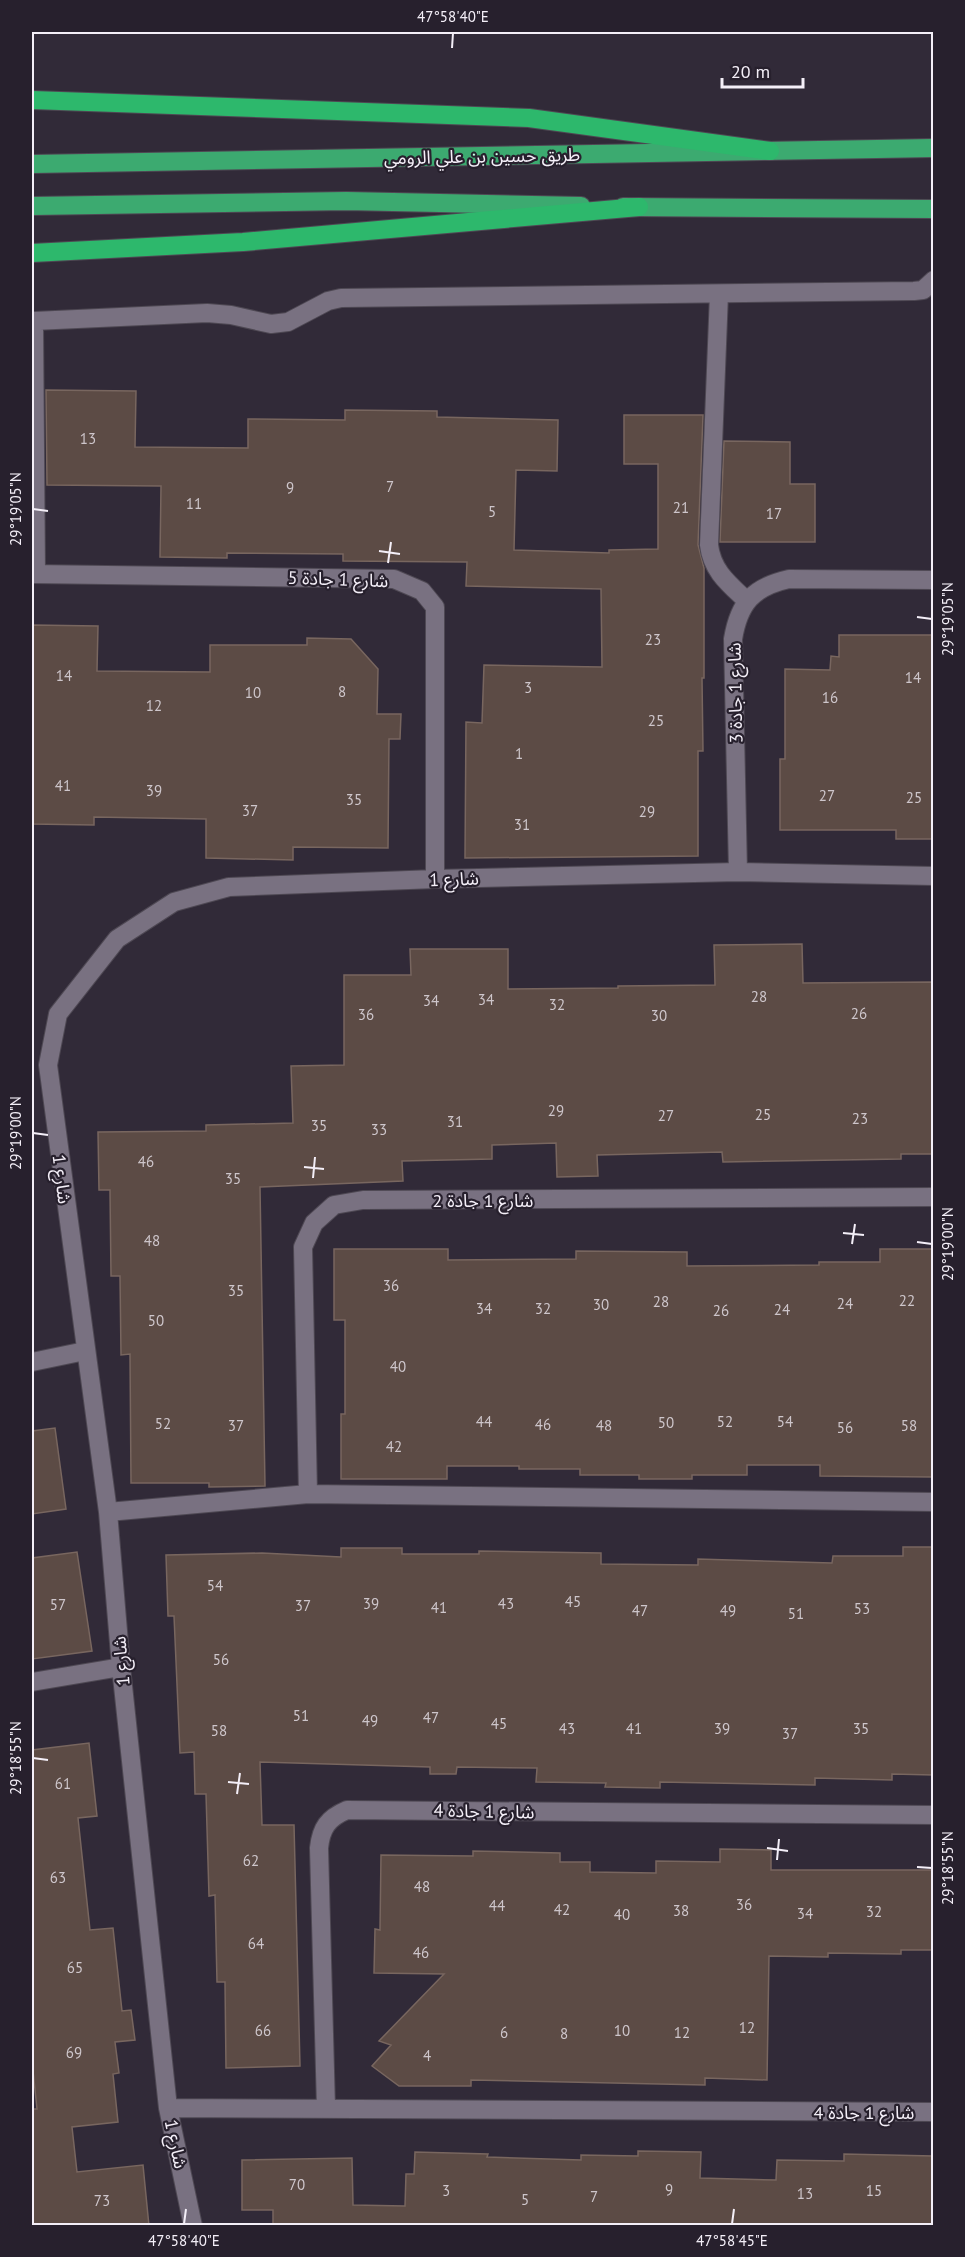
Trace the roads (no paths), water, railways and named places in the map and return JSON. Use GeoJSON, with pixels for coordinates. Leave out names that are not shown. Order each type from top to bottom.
{"type":"FeatureCollection","features":[{"type":"Feature","properties":{"kind":"highway"},"geometry":{"type":"LineString","coordinates":[[32,93],[99,102]]}},
{"type":"Feature","properties":{"kind":"highway"},"geometry":{"type":"LineString","coordinates":[[32,100],[529,118],[770,151]]}},
{"type":"Feature","properties":{"kind":"highway","name":"طريق حسين بن علي الرومي"},"geometry":{"type":"LineString","coordinates":[[32,164],[933,148]]}},
{"type":"Feature","properties":{"kind":"highway"},"geometry":{"type":"LineString","coordinates":[[32,206],[346,201],[639,207],[933,209]]}},
{"type":"Feature","properties":{"kind":"highway"},"geometry":{"type":"LineString","coordinates":[[32,253],[243,242],[639,207]]}},
{"type":"Feature","properties":{"kind":"street"},"geometry":{"type":"LineString","coordinates":[[34,574],[34,321],[207,313],[231,315],[271,324],[288,322],[328,301],[341,298],[914,291],[922,290],[933,280]]}},
{"type":"Feature","properties":{"kind":"street"},"geometry":{"type":"LineString","coordinates":[[719,294],[709,545],[710,555],[719,574],[747,601]]}},
{"type":"Feature","properties":{"kind":"street","name":"شارع 1 جادة 5"},"geometry":{"type":"LineString","coordinates":[[34,574],[394,579],[422,591],[435,607],[435,879]]}},
{"type":"Feature","properties":{"kind":"street","name":"شارع 1 جادة 3"},"geometry":{"type":"LineString","coordinates":[[738,872],[733,639],[735,625],[747,601],[760,589],[774,582],[789,579],[933,580]]}},
{"type":"Feature","properties":{"kind":"street","name":"شارع 1"},"geometry":{"type":"LineString","coordinates":[[193,2226],[168,2108],[121,1667],[108,1512],[48,1065],[58,1014],[117,939],[174,902],[229,887],[435,879],[738,872],[933,876]]}},
{"type":"Feature","properties":{"kind":"street","name":"شارع 1 جادة 2"},"geometry":{"type":"LineString","coordinates":[[308,1494],[303,1247],[314,1223],[334,1205],[363,1200],[933,1197]]}},
{"type":"Feature","properties":{"kind":"street"},"geometry":{"type":"LineString","coordinates":[[32,1362],[85,1351]]}},
{"type":"Feature","properties":{"kind":"street"},"geometry":{"type":"LineString","coordinates":[[108,1512],[308,1494],[933,1502]]}},
{"type":"Feature","properties":{"kind":"street"},"geometry":{"type":"LineString","coordinates":[[32,1682],[121,1667]]}},
{"type":"Feature","properties":{"kind":"street","name":"شارع 1 جادة 4"},"geometry":{"type":"LineString","coordinates":[[326,2108],[319,1848],[320,1835],[335,1815],[347,1810],[933,1815]]}},
{"type":"Feature","properties":{"kind":"street","name":"شارع 1 جادة 4"},"geometry":{"type":"LineString","coordinates":[[168,2108],[933,2112]]}}]}
